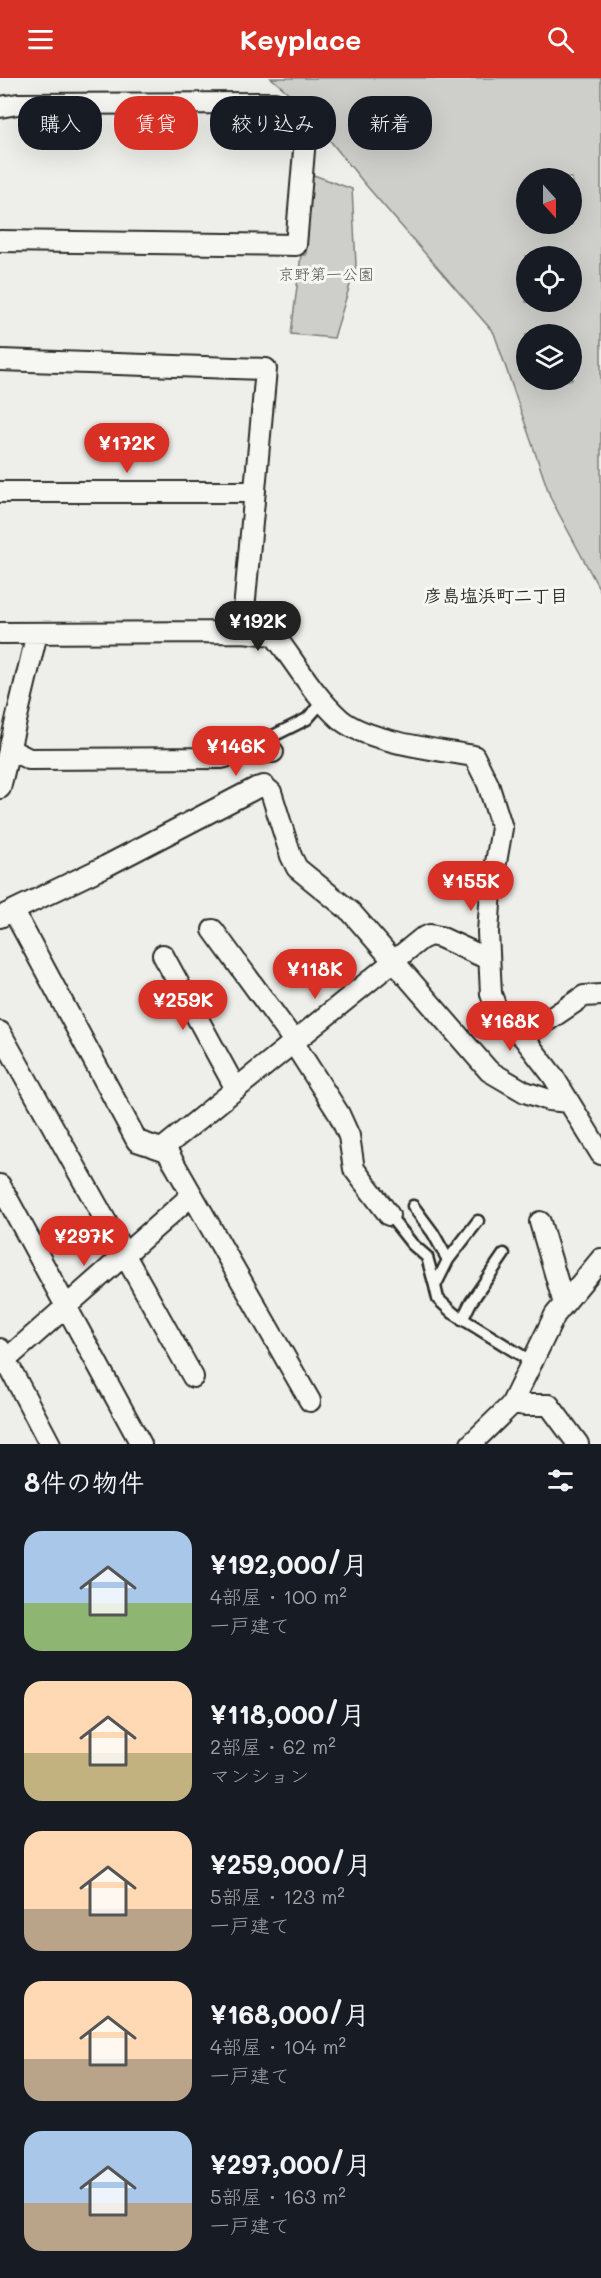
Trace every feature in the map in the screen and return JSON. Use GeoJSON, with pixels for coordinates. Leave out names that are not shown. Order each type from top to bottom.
{"type":"FeatureCollection","features":[{"type":"Feature","properties":{"kind":"street"},"geometry":{"type":"LineString","coordinates":[[0,107],[18,104],[275,103],[292,113],[305,139],[296,245],[0,241]]}},
{"type":"Feature","properties":{"kind":"street"},"geometry":{"type":"LineString","coordinates":[[0,360],[266,369],[242,632]]}},
{"type":"Feature","properties":{"kind":"street"},"geometry":{"type":"LineString","coordinates":[[0,492],[255,492]]}},
{"type":"Feature","properties":{"kind":"street"},"geometry":{"type":"LineString","coordinates":[[0,633],[242,632],[274,635],[298,671],[342,720],[360,730],[431,749],[474,756],[488,784],[502,828],[491,891],[488,959],[492,984],[491,994],[499,1016],[523,1037],[553,1076],[601,1154]]}},
{"type":"Feature","properties":{"kind":"street"},"geometry":{"type":"LineString","coordinates":[[0,788],[37,633]]}},
{"type":"Feature","properties":{"kind":"street"},"geometry":{"type":"LineString","coordinates":[[9,749],[29,759],[222,758],[239,753],[273,753]]}},
{"type":"Feature","properties":{"kind":"street"},"geometry":{"type":"LineString","coordinates":[[310,1401],[166,1151],[136,1141],[7,914],[264,786],[270,792],[297,868],[351,912],[489,1071],[525,1092],[549,1100],[570,1102]]}},
{"type":"Feature","properties":{"kind":"street"},"geometry":{"type":"LineString","coordinates":[[213,930],[293,1042],[339,1114],[349,1136],[354,1169],[388,1215]]}},
{"type":"Feature","properties":{"kind":"street"},"geometry":{"type":"LineString","coordinates":[[162,1149],[392,961],[430,935],[440,937],[488,959]]}},
{"type":"Feature","properties":{"kind":"street"},"geometry":{"type":"LineString","coordinates":[[162,955],[236,1089]]}},
{"type":"Feature","properties":{"kind":"street"},"geometry":{"type":"LineString","coordinates":[[523,1037],[584,996],[601,995]]}},
{"type":"Feature","properties":{"kind":"street"},"geometry":{"type":"LineString","coordinates":[[0,1032],[193,1377]]}},
{"type":"Feature","properties":{"kind":"street"},"geometry":{"type":"LineString","coordinates":[[0,1185],[141,1444]]}},
{"type":"Feature","properties":{"kind":"street"},"geometry":{"type":"LineString","coordinates":[[50,1444],[2,1358],[125,1257],[192,1196]]}},
{"type":"Feature","properties":{"kind":"street"},"geometry":{"type":"LineString","coordinates":[[540,1222],[564,1304]]}},
{"type":"Feature","properties":{"kind":"street"},"geometry":{"type":"LineString","coordinates":[[471,1444],[513,1402],[555,1315],[601,1259]]}},
{"type":"Feature","properties":{"kind":"street"},"geometry":{"type":"LineString","coordinates":[[513,1402],[524,1406],[549,1406],[578,1444]]}},
{"type":"Feature","properties":{"kind":"lane"},"geometry":{"type":"LineString","coordinates":[[273,753],[269,738],[307,719],[323,701]]}},
{"type":"Feature","properties":{"kind":"lane"},"geometry":{"type":"LineString","coordinates":[[413,1206],[433,1233],[448,1260]]}},
{"type":"Feature","properties":{"kind":"lane"},"geometry":{"type":"LineString","coordinates":[[388,1215],[412,1244],[427,1257],[438,1299],[462,1320],[532,1362]]}},
{"type":"Feature","properties":{"kind":"lane"},"geometry":{"type":"LineString","coordinates":[[435,1286],[448,1260],[478,1221]]}},
{"type":"Feature","properties":{"kind":"lane"},"geometry":{"type":"LineString","coordinates":[[462,1320],[471,1302],[504,1254]]}},
{"type":"Feature","properties":{"kind":"green space"},"geometry":{"type":"Polygon","coordinates":[[[271,78],[601,78],[601,592],[551,499],[494,333],[336,148],[336,96],[292,96],[271,78]]]}},
{"type":"Feature","properties":{"kind":"green space","name":"京野第一公園"},"geometry":{"type":"Polygon","coordinates":[[[311,174],[352,189],[356,265],[334,338],[291,334],[301,255],[306,255],[311,174]]]}},
{"type":"Feature","properties":{"kind":"district","name":"彦島塩浜町二丁目"},"geometry":{"type":"Point","coordinates":[496,596]}}]}
